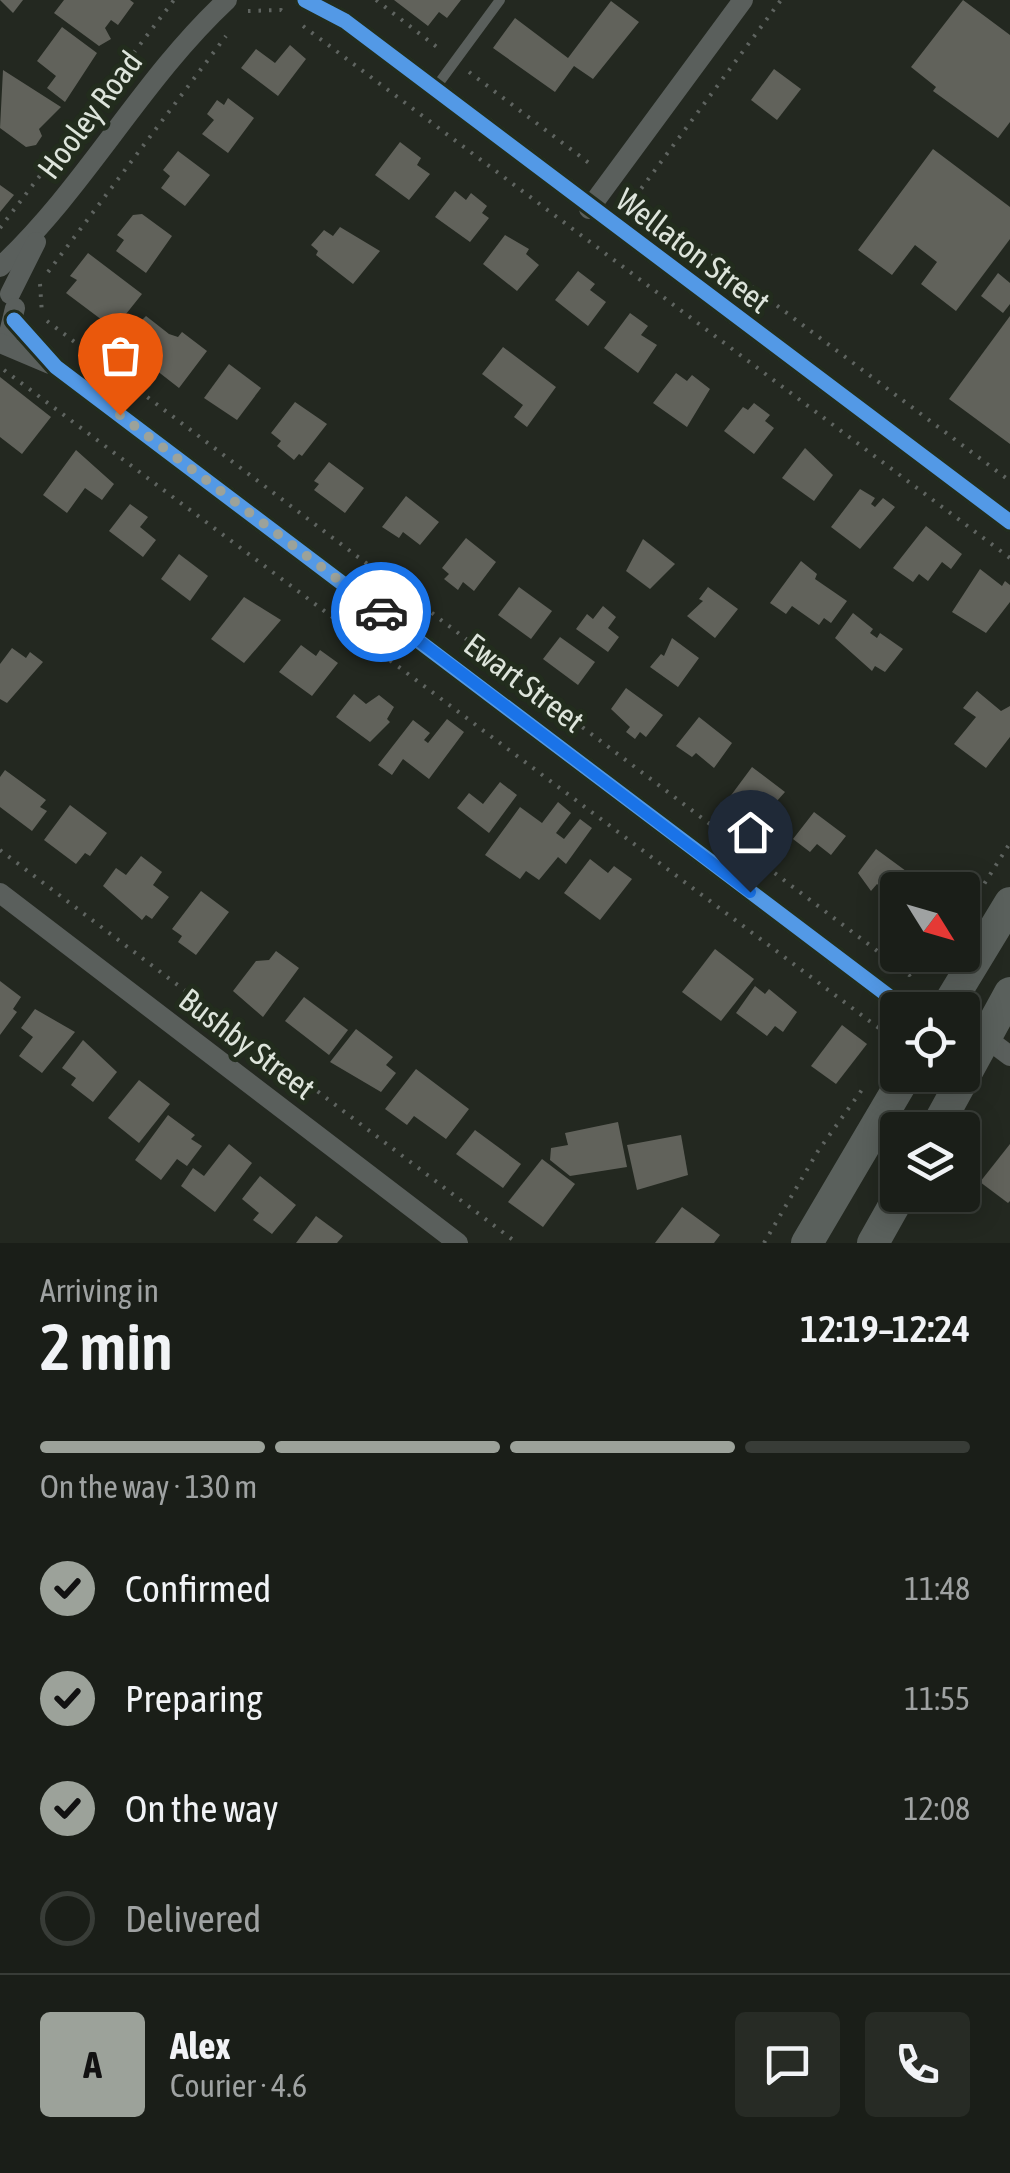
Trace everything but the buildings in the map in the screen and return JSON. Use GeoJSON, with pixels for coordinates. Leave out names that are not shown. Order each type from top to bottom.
{"type":"FeatureCollection","features":[{"type":"Feature","properties":{"kind":"main road"},"geometry":{"type":"LineString","coordinates":[[956,992],[1010,903]]}},
{"type":"Feature","properties":{"kind":"main road"},"geometry":{"type":"LineString","coordinates":[[949,1112],[998,1047],[1010,993]]}},
{"type":"Feature","properties":{"kind":"main road"},"geometry":{"type":"LineString","coordinates":[[807,1243],[883,1092]]}},
{"type":"Feature","properties":{"kind":"main road"},"geometry":{"type":"LineString","coordinates":[[873,1243],[890,1212]]}},
{"type":"Feature","properties":{"kind":"street","name":"Hooley Road"},"geometry":{"type":"LineString","coordinates":[[5,288],[43,226],[184,40],[202,0]]}},
{"type":"Feature","properties":{"kind":"street","name":"Wellaton Street"},"geometry":{"type":"LineString","coordinates":[[306,0],[345,21]]}},
{"type":"Feature","properties":{"kind":"street","name":"Wellaton Street"},"geometry":{"type":"LineString","coordinates":[[326,0],[345,21],[433,91],[1010,522]]}},
{"type":"Feature","properties":{"kind":"street"},"geometry":{"type":"LineString","coordinates":[[589,208],[743,0]]}},
{"type":"Feature","properties":{"kind":"street","name":"Hooley Road"},"geometry":{"type":"LineString","coordinates":[[184,40],[235,6]]}},
{"type":"Feature","properties":{"kind":"street","name":"Hooley Road"},"geometry":{"type":"LineString","coordinates":[[0,267],[43,226]]}},
{"type":"Feature","properties":{"kind":"street"},"geometry":{"type":"LineString","coordinates":[[5,288],[14,320]]}},
{"type":"Feature","properties":{"kind":"street","name":"Ewart Street"},"geometry":{"type":"LineString","coordinates":[[56,367],[0,342],[14,320],[56,367],[883,992]]}},
{"type":"Feature","properties":{"kind":"street","name":"Bushby Street"},"geometry":{"type":"LineString","coordinates":[[0,893],[458,1243]]}},
{"type":"Feature","properties":{"kind":"lane"},"geometry":{"type":"LineString","coordinates":[[433,91],[500,0]]}},
{"type":"Feature","properties":{"kind":"path"},"geometry":{"type":"LineString","coordinates":[[0,228],[174,0]]}},
{"type":"Feature","properties":{"kind":"path"},"geometry":{"type":"LineString","coordinates":[[376,0],[593,166]]}},
{"type":"Feature","properties":{"kind":"path"},"geometry":{"type":"LineString","coordinates":[[634,198],[781,0]]}},
{"type":"Feature","properties":{"kind":"path"},"geometry":{"type":"LineString","coordinates":[[235,6],[281,10],[1010,558]]}},
{"type":"Feature","properties":{"kind":"path"},"geometry":{"type":"LineString","coordinates":[[232,27],[55,261],[40,284],[42,317],[880,953]]}},
{"type":"Feature","properties":{"kind":"path"},"geometry":{"type":"LineString","coordinates":[[626,192],[1010,482]]}},
{"type":"Feature","properties":{"kind":"path"},"geometry":{"type":"LineString","coordinates":[[0,369],[880,1029]]}},
{"type":"Feature","properties":{"kind":"path"},"geometry":{"type":"LineString","coordinates":[[980,892],[1010,844]]}},
{"type":"Feature","properties":{"kind":"path"},"geometry":{"type":"LineString","coordinates":[[0,850],[518,1243]]}},
{"type":"Feature","properties":{"kind":"path"},"geometry":{"type":"LineString","coordinates":[[764,1243],[818,1152],[867,1083]]}},
{"type":"Feature","properties":{"kind":"cycle path"},"geometry":{"type":"LineString","coordinates":[[305,0],[345,21],[1010,522]]}},
{"type":"Feature","properties":{"kind":"cycle path"},"geometry":{"type":"LineString","coordinates":[[14,320],[56,367],[883,992]]}},
{"type":"Feature","properties":{"kind":"way so far"},"geometry":{"type":"LineString","coordinates":[[120,415],[381,612]]}},
{"type":"Feature","properties":{"kind":"route"},"geometry":{"type":"LineString","coordinates":[[381,612],[750,892]]}}]}
